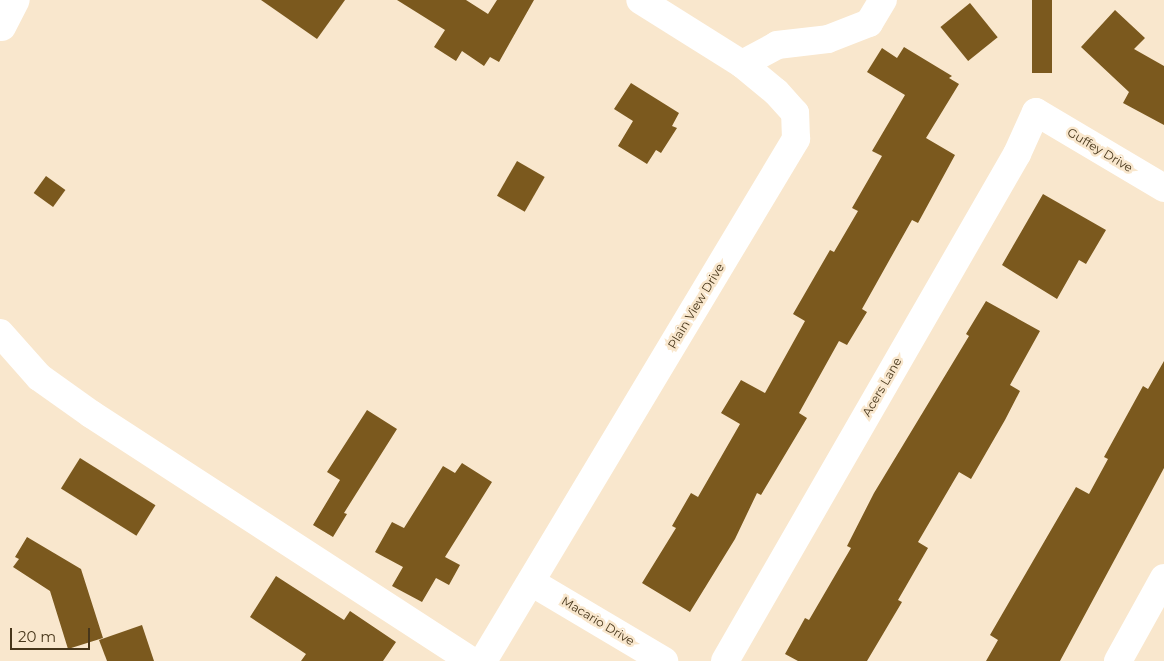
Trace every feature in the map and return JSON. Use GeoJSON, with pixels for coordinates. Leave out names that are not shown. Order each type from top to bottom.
{"type":"FeatureCollection","features":[{"type":"Feature","properties":{"kind":"street"},"geometry":{"type":"LineString","coordinates":[[2,27],[16,0]]}},
{"type":"Feature","properties":{"kind":"street","name":"Plain View Drive"},"geometry":{"type":"LineString","coordinates":[[483,661],[796,139],[795,113],[776,92],[742,64],[640,0]]}},
{"type":"Feature","properties":{"kind":"street"},"geometry":{"type":"LineString","coordinates":[[742,64],[777,45],[828,39],[869,23],[882,0]]}},
{"type":"Feature","properties":{"kind":"street","name":"Guffey Drive"},"geometry":{"type":"LineString","coordinates":[[1036,112],[1164,188]]}},
{"type":"Feature","properties":{"kind":"street","name":"Acers Lane"},"geometry":{"type":"LineString","coordinates":[[725,661],[1017,154],[1036,112]]}},
{"type":"Feature","properties":{"kind":"street"},"geometry":{"type":"LineString","coordinates":[[0,333],[39,377],[91,414],[471,661]]}},
{"type":"Feature","properties":{"kind":"street"},"geometry":{"type":"LineString","coordinates":[[1118,661],[1164,578]]}},
{"type":"Feature","properties":{"kind":"street","name":"Macario Drive"},"geometry":{"type":"LineString","coordinates":[[531,582],[664,661]]}},
{"type":"Feature","properties":{"kind":"building"},"geometry":{"type":"Polygon","coordinates":[[[261,0],[345,0],[317,39],[261,0]]]}},
{"type":"Feature","properties":{"kind":"building"},"geometry":{"type":"Polygon","coordinates":[[[397,0],[466,0],[488,14],[497,0],[534,0],[499,62],[490,57],[484,66],[462,51],[456,61],[434,47],[445,30],[397,0]]]}},
{"type":"Feature","properties":{"kind":"building"},"geometry":{"type":"Polygon","coordinates":[[[1032,0],[1052,0],[1052,73],[1032,73],[1032,0]]]}},
{"type":"Feature","properties":{"kind":"building"},"geometry":{"type":"Polygon","coordinates":[[[970,3],[998,37],[968,61],[940,27],[970,3]]]}},
{"type":"Feature","properties":{"kind":"building"},"geometry":{"type":"Polygon","coordinates":[[[1115,10],[1145,38],[1134,49],[1164,66],[1164,125],[1123,103],[1129,92],[1081,47],[1115,10]]]}},
{"type":"Feature","properties":{"kind":"building"},"geometry":{"type":"Polygon","coordinates":[[[904,47],[952,76],[949,78],[959,84],[926,138],[955,155],[918,223],[912,220],[862,309],[867,312],[847,345],[839,341],[799,413],[807,418],[761,495],[757,493],[735,539],[690,612],[642,583],[676,528],[672,526],[691,493],[698,497],[740,424],[721,413],[741,380],[765,393],[805,321],[793,314],[830,250],[834,252],[858,211],[852,208],[882,156],[872,151],[905,95],[867,72],[882,48],[897,58],[904,47]]]}},
{"type":"Feature","properties":{"kind":"building"},"geometry":{"type":"Polygon","coordinates":[[[631,83],[679,113],[672,126],[677,128],[661,153],[656,150],[647,164],[618,146],[633,121],[614,109],[631,83]]]}},
{"type":"Feature","properties":{"kind":"building"},"geometry":{"type":"Polygon","coordinates":[[[517,161],[545,177],[525,212],[497,196],[517,161]]]}},
{"type":"Feature","properties":{"kind":"building"},"geometry":{"type":"Polygon","coordinates":[[[46,176],[65,190],[53,207],[34,193],[46,176]]]}},
{"type":"Feature","properties":{"kind":"building"},"geometry":{"type":"Polygon","coordinates":[[[1043,194],[1106,230],[1086,264],[1079,260],[1057,299],[1002,265],[1043,194]]]}},
{"type":"Feature","properties":{"kind":"building"},"geometry":{"type":"Polygon","coordinates":[[[986,301],[1040,331],[1010,385],[1020,391],[971,479],[959,472],[918,542],[928,548],[898,600],[902,602],[867,661],[798,661],[785,654],[805,618],[809,620],[851,548],[847,546],[874,493],[969,336],[966,334],[986,301]]]}},
{"type":"Feature","properties":{"kind":"building"},"geometry":{"type":"Polygon","coordinates":[[[1164,361],[1164,468],[1060,661],[986,661],[998,640],[990,635],[1076,487],[1089,494],[1108,459],[1104,457],[1143,386],[1148,389],[1164,361]]]}},
{"type":"Feature","properties":{"kind":"building"},"geometry":{"type":"Polygon","coordinates":[[[367,410],[397,429],[344,513],[347,514],[333,537],[313,525],[340,480],[327,472],[367,410]]]}},
{"type":"Feature","properties":{"kind":"building"},"geometry":{"type":"Polygon","coordinates":[[[80,458],[155,505],[136,536],[61,489],[80,458]]]}},
{"type":"Feature","properties":{"kind":"building"},"geometry":{"type":"Polygon","coordinates":[[[462,463],[492,482],[445,557],[460,565],[449,585],[436,578],[422,602],[392,586],[403,567],[375,552],[392,522],[404,528],[443,466],[455,473],[462,463]]]}},
{"type":"Feature","properties":{"kind":"building"},"geometry":{"type":"Polygon","coordinates":[[[27,537],[81,569],[103,638],[68,649],[50,591],[13,567],[19,559],[15,557],[27,537]]]}},
{"type":"Feature","properties":{"kind":"building"},"geometry":{"type":"Polygon","coordinates":[[[276,576],[344,620],[350,611],[396,642],[383,661],[301,661],[306,654],[250,617],[276,576]]]}},
{"type":"Feature","properties":{"kind":"building"},"geometry":{"type":"Polygon","coordinates":[[[142,625],[154,661],[107,661],[99,640],[142,625]]]}}]}
